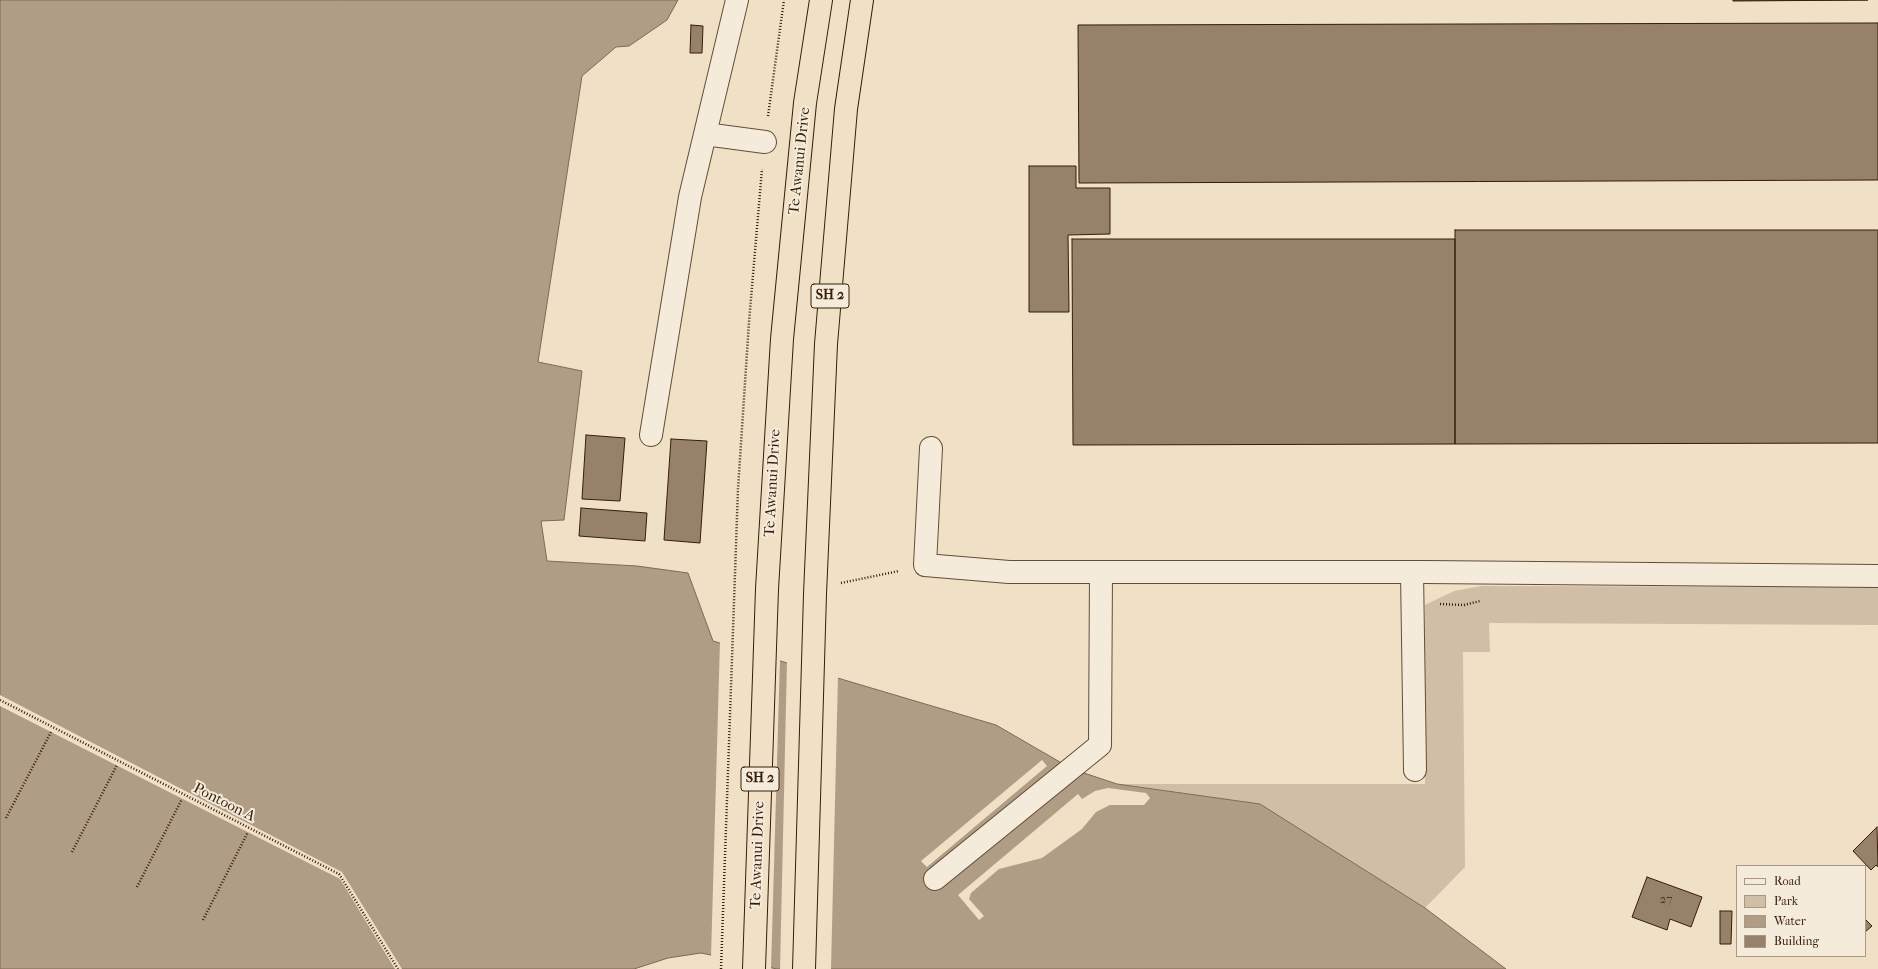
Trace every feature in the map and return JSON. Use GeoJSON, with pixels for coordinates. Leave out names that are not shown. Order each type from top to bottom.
{"type":"FeatureCollection","features":[{"type":"Feature","properties":{"kind":"highway","name":"Te Awanui Drive"},"geometry":{"type":"LineString","coordinates":[[754,969],[767,589],[782,339],[805,103],[821,0]]}},
{"type":"Feature","properties":{"kind":"highway","name":"SH 2"},"geometry":{"type":"LineString","coordinates":[[804,969],[815,594],[827,336],[846,109],[862,0]]}},
{"type":"Feature","properties":{"kind":"street"},"geometry":{"type":"LineString","coordinates":[[652,435],[690,197],[736,0]]}},
{"type":"Feature","properties":{"kind":"street"},"geometry":{"type":"LineString","coordinates":[[705,134],[765,142]]}},
{"type":"Feature","properties":{"kind":"street"},"geometry":{"type":"LineString","coordinates":[[930,448],[925,566],[1009,572],[1412,572],[1878,576]]}},
{"type":"Feature","properties":{"kind":"street"},"geometry":{"type":"LineString","coordinates":[[935,879],[1100,745],[1101,572]]}},
{"type":"Feature","properties":{"kind":"street"},"geometry":{"type":"LineString","coordinates":[[1412,572],[1415,770]]}},
{"type":"Feature","properties":{"kind":"path"},"geometry":{"type":"LineString","coordinates":[[721,969],[734,587],[749,322],[765,142],[784,0]]}},
{"type":"Feature","properties":{"kind":"path"},"geometry":{"type":"LineString","coordinates":[[838,584],[925,566]]}},
{"type":"Feature","properties":{"kind":"path","name":"Pontoon A"},"geometry":{"type":"LineString","coordinates":[[0,700],[339,874],[398,969]]}},
{"type":"Feature","properties":{"kind":"path"},"geometry":{"type":"LineString","coordinates":[[6,818],[51,732]]}},
{"type":"Feature","properties":{"kind":"path"},"geometry":{"type":"LineString","coordinates":[[72,852],[117,765]]}},
{"type":"Feature","properties":{"kind":"path"},"geometry":{"type":"LineString","coordinates":[[137,887],[182,799]]}},
{"type":"Feature","properties":{"kind":"path"},"geometry":{"type":"LineString","coordinates":[[203,920],[248,832]]}},
{"type":"Feature","properties":{"kind":"green space"},"geometry":{"type":"Polygon","coordinates":[[[1481,586],[1878,587],[1878,625],[1489,623],[1490,652],[1463,652],[1465,867],[1425,908],[1260,804],[1117,784],[1425,784],[1425,605],[1454,591],[1481,586]]]}},
{"type":"Feature","properties":{"kind":"water"},"geometry":{"type":"Polygon","coordinates":[[[0,0],[678,0],[667,20],[629,46],[616,47],[582,76],[538,362],[582,371],[564,520],[541,521],[547,561],[637,566],[688,573],[713,641],[996,725],[1072,769],[1117,784],[1260,804],[1425,908],[1506,969],[777,969],[701,953],[668,958],[634,969],[0,969],[0,0]]]}},
{"type":"Feature","properties":{"kind":"pier"},"geometry":{"type":"Polygon","coordinates":[[[720,641],[780,659],[771,969],[711,957],[720,641]]]}},
{"type":"Feature","properties":{"kind":"pier"},"geometry":{"type":"Polygon","coordinates":[[[787,661],[838,676],[831,969],[780,969],[787,661]]]}},
{"type":"Feature","properties":{"kind":"pier"},"geometry":{"type":"Polygon","coordinates":[[[0,695],[342,872],[402,969],[395,969],[340,879],[0,706],[0,695]]]}},
{"type":"Feature","properties":{"kind":"pier"},"geometry":{"type":"Polygon","coordinates":[[[1042,760],[1047,766],[927,867],[921,861],[1042,760]]]}},
{"type":"Feature","properties":{"kind":"pier"},"geometry":{"type":"Polygon","coordinates":[[[1108,788],[1146,793],[1150,798],[1144,805],[1110,805],[1096,812],[1082,829],[1042,858],[999,869],[971,893],[969,899],[984,916],[979,920],[958,895],[1078,794],[1082,799],[1095,791],[1108,788]]]}},
{"type":"Feature","properties":{"kind":"building"},"geometry":{"type":"Polygon","coordinates":[[[1733,0],[1868,0],[1733,1],[1733,0]]]}},
{"type":"Feature","properties":{"kind":"building"},"geometry":{"type":"Polygon","coordinates":[[[1878,23],[1878,180],[1079,183],[1078,25],[1878,23]]]}},
{"type":"Feature","properties":{"kind":"building"},"geometry":{"type":"Polygon","coordinates":[[[691,25],[703,26],[702,53],[690,53],[691,25]]]}},
{"type":"Feature","properties":{"kind":"building"},"geometry":{"type":"Polygon","coordinates":[[[1029,166],[1076,166],[1076,188],[1110,188],[1110,234],[1068,235],[1069,312],[1029,312],[1029,166]]]}},
{"type":"Feature","properties":{"kind":"building"},"geometry":{"type":"Polygon","coordinates":[[[1455,230],[1878,230],[1878,443],[1455,444],[1455,230]]]}},
{"type":"Feature","properties":{"kind":"building"},"geometry":{"type":"Polygon","coordinates":[[[1072,239],[1455,239],[1455,444],[1073,445],[1072,239]]]}},
{"type":"Feature","properties":{"kind":"building"},"geometry":{"type":"Polygon","coordinates":[[[586,435],[625,438],[620,501],[582,499],[586,435]]]}},
{"type":"Feature","properties":{"kind":"building"},"geometry":{"type":"Polygon","coordinates":[[[671,439],[707,441],[700,543],[664,540],[671,439]]]}},
{"type":"Feature","properties":{"kind":"building"},"geometry":{"type":"Polygon","coordinates":[[[581,508],[647,513],[645,541],[579,536],[581,508]]]}},
{"type":"Feature","properties":{"kind":"building"},"geometry":{"type":"Polygon","coordinates":[[[1877,827],[1878,867],[1876,865],[1871,870],[1853,851],[1877,827]]]}},
{"type":"Feature","properties":{"kind":"building"},"geometry":{"type":"Polygon","coordinates":[[[1647,877],[1702,897],[1691,927],[1670,919],[1667,930],[1632,917],[1647,877]]]}},
{"type":"Feature","properties":{"kind":"building"},"geometry":{"type":"Polygon","coordinates":[[[1720,911],[1732,911],[1731,944],[1720,944],[1720,911]]]}},
{"type":"Feature","properties":{"kind":"building"},"geometry":{"type":"Polygon","coordinates":[[[1866,920],[1872,926],[1866,931],[1866,920]]]}}]}
